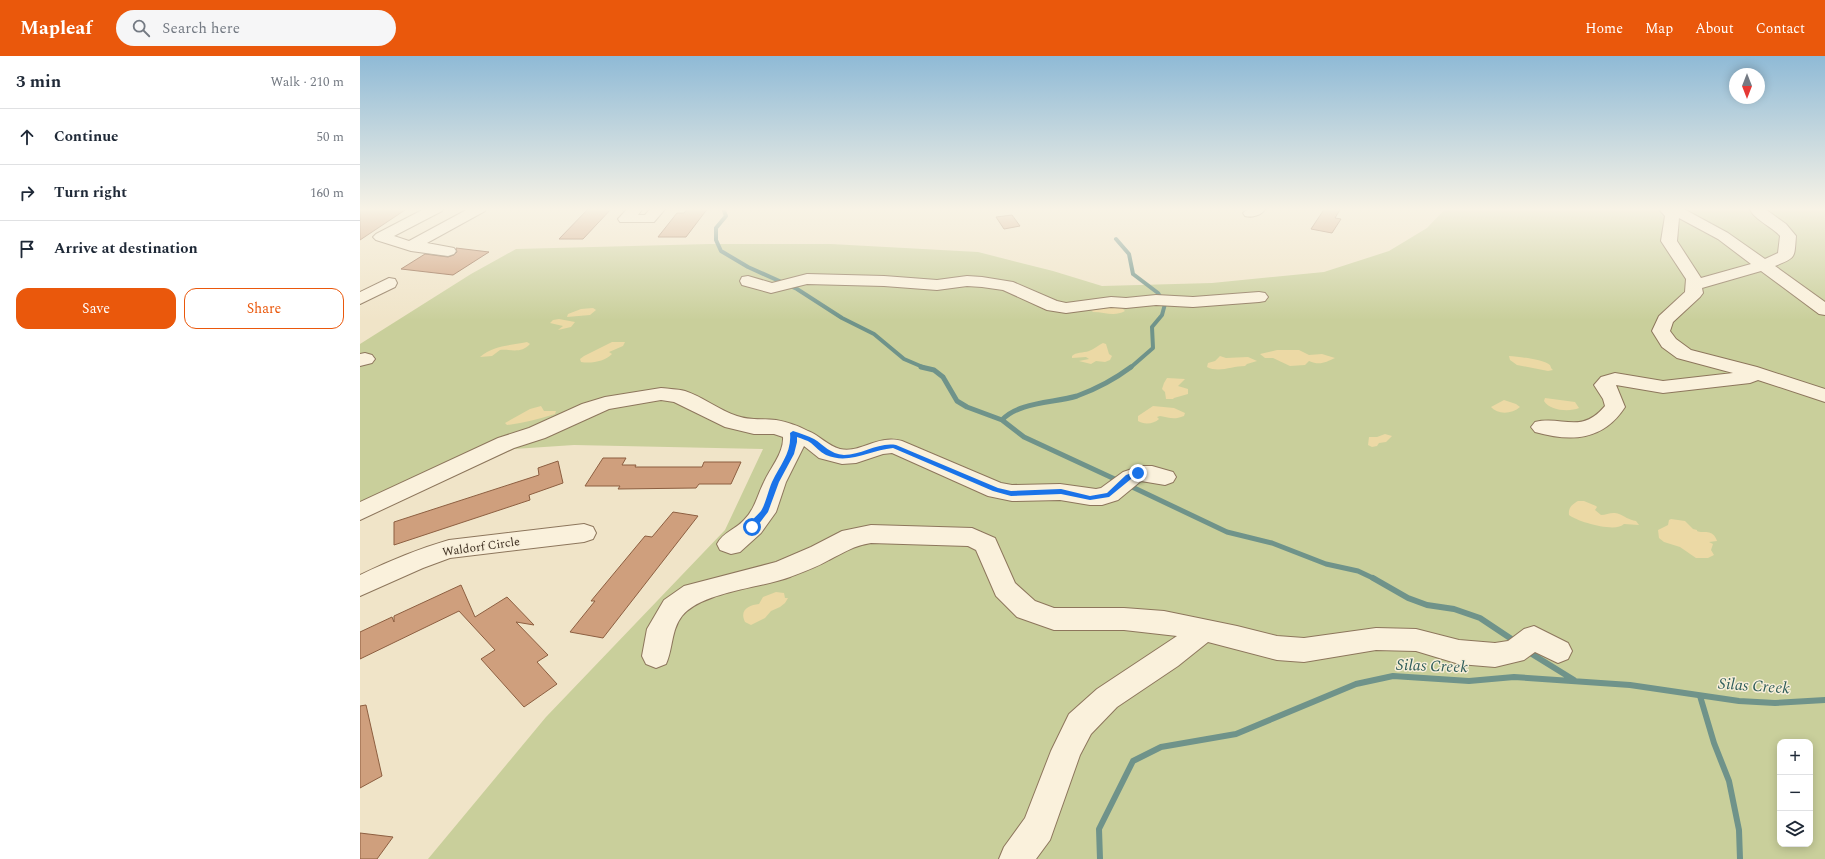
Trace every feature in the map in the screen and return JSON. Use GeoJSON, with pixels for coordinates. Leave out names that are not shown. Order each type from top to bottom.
{"type":"FeatureCollection","features":[{"type":"Feature","properties":{"kind":"street"},"geometry":{"type":"LineString","coordinates":[[1672,245],[1694,279],[1694,293],[1665,320],[1661,331],[1669,343],[1684,354],[1768,377],[1825,396]]}},
{"type":"Feature","properties":{"kind":"street"},"geometry":{"type":"LineString","coordinates":[[1737,245],[1765,264],[1787,284],[1825,310]]}},
{"type":"Feature","properties":{"kind":"street"},"geometry":{"type":"LineString","coordinates":[[1694,285],[1765,264],[1786,256],[1788,245]]}},
{"type":"Feature","properties":{"kind":"street"},"geometry":{"type":"LineString","coordinates":[[411,246],[448,251]]}},
{"type":"Feature","properties":{"kind":"street"},"geometry":{"type":"LineString","coordinates":[[748,282],[766,287],[789,284],[807,279],[823,281],[865,280],[937,285],[967,281],[982,282],[1006,286],[1053,306],[1066,308],[1096,302],[1126,303],[1162,300],[1194,302],[1259,297]]}},
{"type":"Feature","properties":{"kind":"street"},"geometry":{"type":"LineString","coordinates":[[360,300],[389,283]]}},
{"type":"Feature","properties":{"kind":"street"},"geometry":{"type":"LineString","coordinates":[[1542,427],[1578,430],[1595,427],[1608,418],[1615,407],[1613,399],[1604,385],[1608,380],[1663,388],[1716,380],[1768,377]]}},
{"type":"Feature","properties":{"kind":"street"},"geometry":{"type":"LineString","coordinates":[[360,512],[506,443],[537,433],[589,408],[662,394],[679,396],[712,414],[732,422],[754,427],[776,427],[812,441],[828,453],[842,457],[856,456],[880,447],[894,446],[996,490],[1011,494],[1061,492],[1090,498],[1109,495],[1138,473],[1151,473],[1165,477]]}},
{"type":"Feature","properties":{"kind":"street"},"geometry":{"type":"LineString","coordinates":[[737,540],[752,527],[764,512],[775,482],[790,454],[794,442],[793,433]]}},
{"type":"Feature","properties":{"kind":"street","name":"Waldorf Circle"},"geometry":{"type":"LineString","coordinates":[[360,586],[414,561],[449,549],[584,533]]}},
{"type":"Feature","properties":{"kind":"street"},"geometry":{"type":"LineString","coordinates":[[656,656],[661,629],[672,608],[693,594],[781,570],[820,554],[851,537],[871,534],[972,537],[986,544],[1005,589],[1026,609],[1054,619],[1124,619],[1164,622],[1237,637],[1277,648],[1304,650],[1355,642],[1416,640],[1459,652],[1495,655],[1524,645],[1558,651]]}},
{"type":"Feature","properties":{"kind":"street"},"geometry":{"type":"LineString","coordinates":[[1016,859],[1038,828],[1066,751],[1080,724],[1107,698],[1132,680],[1168,658],[1204,631]]}},
{"type":"Feature","properties":{"kind":"green space"},"geometry":{"type":"Polygon","coordinates":[[[652,245],[858,245],[978,252],[1053,271],[1102,286],[1212,283],[1324,272],[1389,251],[1398,245],[1825,245],[1825,859],[428,859],[546,717],[725,530],[763,449],[574,445],[514,449],[360,519],[360,344],[471,274],[516,249],[652,245]]]}},
{"type":"Feature","properties":{"kind":"sand"},"geometry":{"type":"Polygon","coordinates":[[[1108,306],[1121,307],[1125,311],[1117,314],[1109,314],[1093,312],[1090,309],[1110,308],[1108,306]]]}},
{"type":"Feature","properties":{"kind":"sand"},"geometry":{"type":"Polygon","coordinates":[[[593,308],[596,310],[590,315],[567,317],[568,314],[581,309],[593,308]]]}},
{"type":"Feature","properties":{"kind":"sand"},"geometry":{"type":"Polygon","coordinates":[[[559,319],[575,322],[571,327],[558,330],[563,326],[550,323],[553,320],[559,319]]]}},
{"type":"Feature","properties":{"kind":"sand"},"geometry":{"type":"Polygon","coordinates":[[[527,342],[530,344],[523,349],[500,350],[492,356],[480,357],[496,348],[527,342]]]}},
{"type":"Feature","properties":{"kind":"sand"},"geometry":{"type":"Polygon","coordinates":[[[612,342],[625,342],[623,346],[609,352],[612,354],[602,360],[585,363],[581,362],[580,359],[584,356],[612,342]]]}},
{"type":"Feature","properties":{"kind":"sand"},"geometry":{"type":"Polygon","coordinates":[[[1103,343],[1106,344],[1109,354],[1112,356],[1110,360],[1105,362],[1096,361],[1091,364],[1079,361],[1089,359],[1086,357],[1072,358],[1072,356],[1076,354],[1089,351],[1103,343]]]}},
{"type":"Feature","properties":{"kind":"sand"},"geometry":{"type":"Polygon","coordinates":[[[1277,350],[1299,350],[1309,355],[1322,354],[1335,358],[1323,363],[1309,361],[1305,365],[1290,366],[1273,358],[1265,358],[1260,354],[1277,350]]]}},
{"type":"Feature","properties":{"kind":"sand"},"geometry":{"type":"Polygon","coordinates":[[[1220,356],[1226,358],[1248,357],[1257,361],[1245,366],[1226,369],[1212,369],[1207,367],[1208,363],[1215,361],[1220,356]]]}},
{"type":"Feature","properties":{"kind":"sand"},"geometry":{"type":"Polygon","coordinates":[[[1509,356],[1542,361],[1550,365],[1551,369],[1553,370],[1548,371],[1517,365],[1510,360],[1509,356]]]}},
{"type":"Feature","properties":{"kind":"sand"},"geometry":{"type":"Polygon","coordinates":[[[1167,378],[1185,379],[1178,386],[1188,389],[1188,394],[1173,399],[1166,399],[1165,392],[1162,389],[1167,378]]]}},
{"type":"Feature","properties":{"kind":"sand"},"geometry":{"type":"Polygon","coordinates":[[[1545,398],[1575,402],[1579,408],[1571,410],[1555,409],[1544,401],[1545,398]]]}},
{"type":"Feature","properties":{"kind":"sand"},"geometry":{"type":"Polygon","coordinates":[[[1504,400],[1520,407],[1505,413],[1494,410],[1491,407],[1504,400]]]}},
{"type":"Feature","properties":{"kind":"sand"},"geometry":{"type":"Polygon","coordinates":[[[541,406],[544,411],[556,411],[555,414],[519,423],[507,425],[505,423],[530,409],[541,406]]]}},
{"type":"Feature","properties":{"kind":"sand"},"geometry":{"type":"Polygon","coordinates":[[[1153,406],[1174,408],[1185,413],[1184,416],[1177,418],[1160,416],[1157,417],[1159,419],[1157,421],[1149,423],[1138,421],[1138,416],[1153,406]]]}},
{"type":"Feature","properties":{"kind":"sand"},"geometry":{"type":"Polygon","coordinates":[[[1385,434],[1392,436],[1386,442],[1379,443],[1377,446],[1372,447],[1368,445],[1369,437],[1377,437],[1385,434]]]}},
{"type":"Feature","properties":{"kind":"sand"},"geometry":{"type":"Polygon","coordinates":[[[1578,501],[1584,501],[1596,506],[1597,507],[1595,510],[1601,515],[1616,513],[1636,521],[1639,525],[1624,524],[1620,526],[1605,527],[1580,521],[1569,515],[1570,508],[1578,501]]]}},
{"type":"Feature","properties":{"kind":"sand"},"geometry":{"type":"Polygon","coordinates":[[[1669,520],[1685,521],[1693,529],[1699,532],[1708,532],[1713,534],[1717,541],[1709,542],[1713,544],[1711,550],[1714,555],[1708,558],[1696,558],[1680,547],[1664,542],[1659,538],[1658,530],[1668,525],[1669,520]]]}},
{"type":"Feature","properties":{"kind":"sand"},"geometry":{"type":"Polygon","coordinates":[[[776,592],[784,593],[785,598],[788,598],[785,603],[771,611],[765,618],[751,625],[745,622],[743,614],[746,609],[759,604],[763,597],[776,592]]]}},
{"type":"Feature","properties":{"kind":"building"},"geometry":{"type":"Polygon","coordinates":[[[456,248],[489,252],[453,275],[401,269],[425,254],[448,257],[454,255],[457,252],[456,248]]]}},
{"type":"Feature","properties":{"kind":"building"},"geometry":{"type":"Polygon","coordinates":[[[603,458],[626,458],[622,465],[636,465],[635,467],[702,467],[704,462],[741,462],[731,484],[699,484],[696,488],[618,489],[620,486],[585,486],[603,458]]]}},
{"type":"Feature","properties":{"kind":"building"},"geometry":{"type":"Polygon","coordinates":[[[558,461],[563,483],[529,495],[530,500],[394,545],[394,522],[539,475],[538,468],[558,461]]]}},
{"type":"Feature","properties":{"kind":"building"},"geometry":{"type":"Polygon","coordinates":[[[673,512],[698,516],[603,638],[570,632],[595,601],[591,601],[645,536],[652,537],[673,512]]]}},
{"type":"Feature","properties":{"kind":"building"},"geometry":{"type":"Polygon","coordinates":[[[461,585],[475,617],[507,597],[534,625],[516,622],[548,655],[537,662],[557,684],[524,707],[481,659],[495,650],[459,611],[360,659],[360,632],[392,617],[394,622],[394,616],[461,585]]]}},
{"type":"Feature","properties":{"kind":"building"},"geometry":{"type":"Polygon","coordinates":[[[366,705],[382,776],[360,788],[360,706],[366,705]]]}},
{"type":"Feature","properties":{"kind":"building"},"geometry":{"type":"Polygon","coordinates":[[[360,833],[393,837],[377,859],[360,859],[360,833]]]}},
{"type":"Feature","properties":{"kind":"waterway"},"geometry":{"type":"LineString","coordinates":[[718,245],[721,251],[748,267],[797,289],[842,318],[874,334],[904,359],[925,368]]}},
{"type":"Feature","properties":{"kind":"waterway"},"geometry":{"type":"LineString","coordinates":[[1122,245],[1129,254],[1133,274],[1158,293],[1165,304],[1162,315],[1152,327],[1153,348],[1130,368]]}},
{"type":"Feature","properties":{"kind":"waterway"},"geometry":{"type":"LineString","coordinates":[[1002,420],[1009,414],[1027,406],[1077,396],[1112,380],[1131,367]]}},
{"type":"Feature","properties":{"kind":"waterway"},"geometry":{"type":"LineString","coordinates":[[925,368],[934,370],[943,377],[957,401],[967,407],[1002,420]]}},
{"type":"Feature","properties":{"kind":"waterway"},"geometry":{"type":"LineString","coordinates":[[1002,420],[1024,437],[1119,481]]}},
{"type":"Feature","properties":{"kind":"waterway"},"geometry":{"type":"LineString","coordinates":[[1128,485],[1227,532],[1272,543],[1326,564],[1358,571],[1374,578]]}},
{"type":"Feature","properties":{"kind":"waterway"},"geometry":{"type":"LineString","coordinates":[[1374,578],[1408,598],[1427,605],[1454,609],[1480,618],[1516,642]]}},
{"type":"Feature","properties":{"kind":"waterway"},"geometry":{"type":"LineString","coordinates":[[1527,651],[1574,680]]}},
{"type":"Feature","properties":{"kind":"waterway","name":"Silas Creek"},"geometry":{"type":"LineString","coordinates":[[1100,859],[1099,829],[1133,761],[1161,747],[1236,734],[1356,684],[1393,676],[1469,681],[1514,677],[1630,685],[1739,701],[1775,703],[1825,700]]}},
{"type":"Feature","properties":{"kind":"waterway"},"geometry":{"type":"LineString","coordinates":[[1700,696],[1714,743],[1729,781],[1739,830],[1740,859]]}},
{"type":"Feature","properties":{"kind":"route"},"geometry":{"type":"LineString","coordinates":[[752,527],[764,512],[775,482],[790,454],[794,442],[793,433],[800,434],[828,453],[842,457],[856,456],[880,447],[894,446],[996,490],[1011,494],[1061,492],[1090,498],[1109,495],[1128,477],[1138,473]]}}]}
